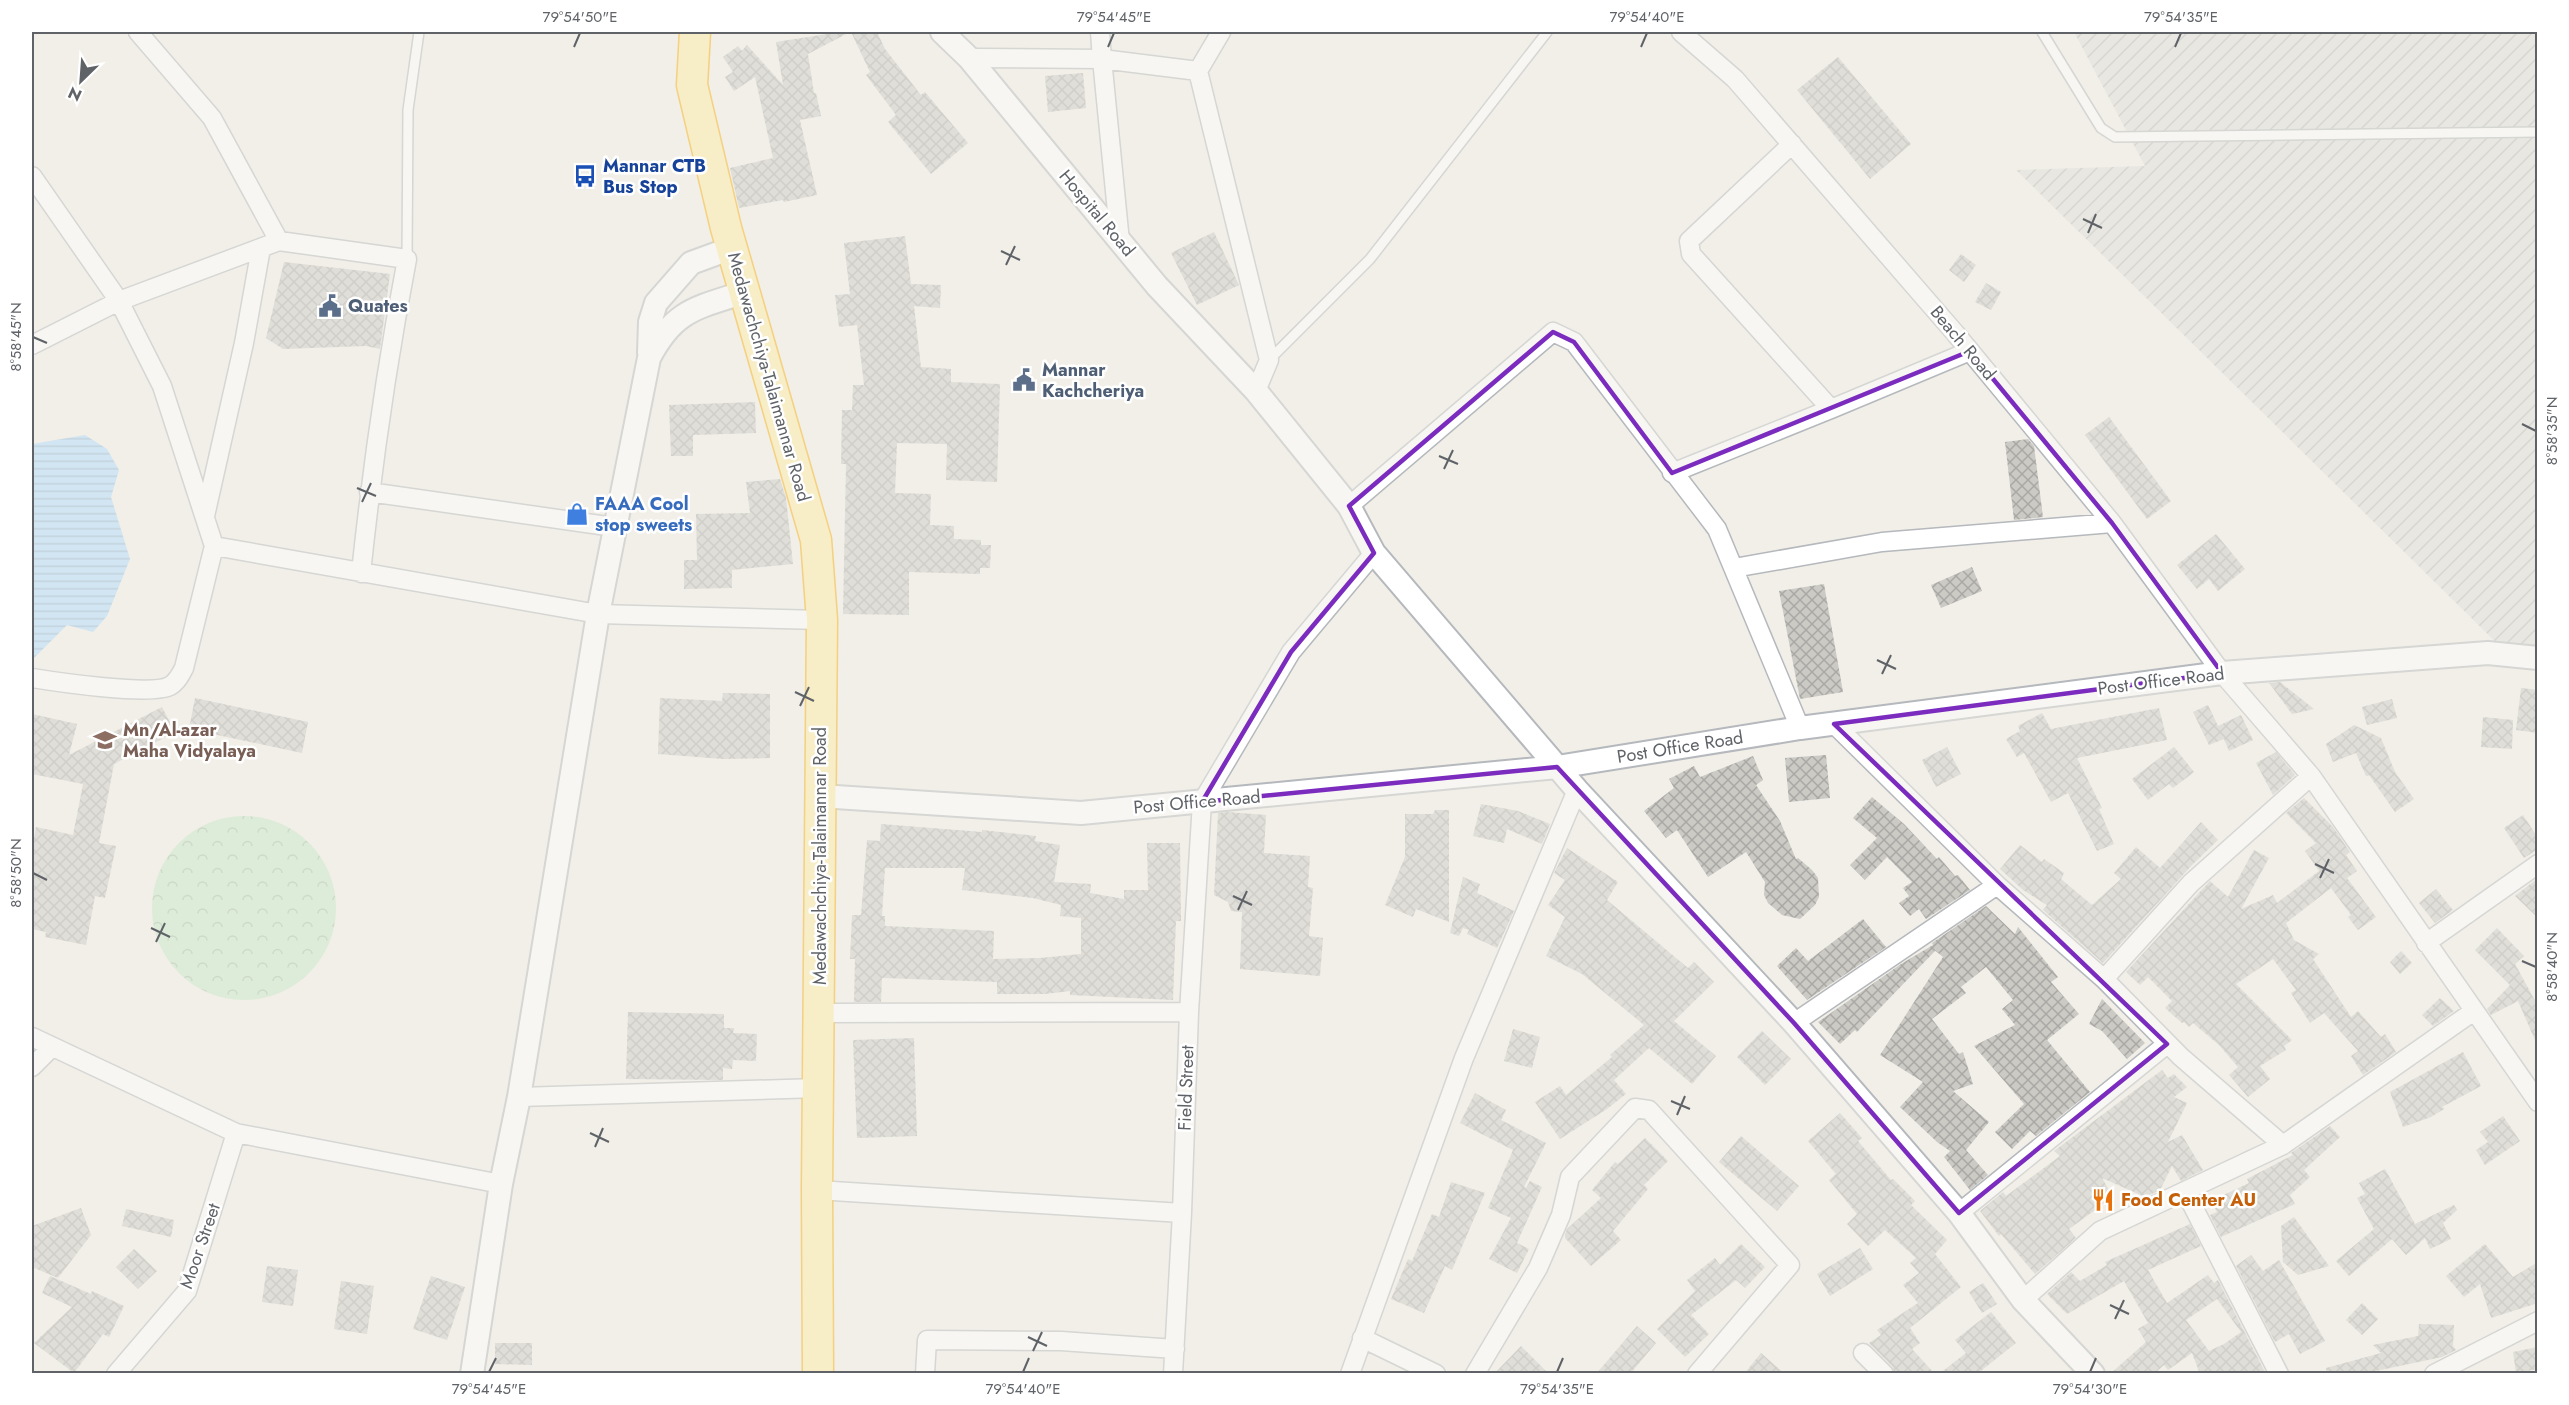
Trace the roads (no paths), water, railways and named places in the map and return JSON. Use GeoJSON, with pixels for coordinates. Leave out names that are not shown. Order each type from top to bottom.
{"type":"FeatureCollection","features":[{"type":"Feature","properties":{"kind":"highway"},"geometry":{"type":"LineString","coordinates":[[688,32],[692,85]]}},
{"type":"Feature","properties":{"kind":"highway","name":"Medawachchiya-Talaimannar Road"},"geometry":{"type":"LineString","coordinates":[[695,32],[692,85],[732,248],[816,540],[822,620],[817,1190],[818,1374]]}},
{"type":"Feature","properties":{"kind":"street"},"geometry":{"type":"LineString","coordinates":[[138,32],[212,118],[279,241]]}},
{"type":"Feature","properties":{"kind":"street","name":"Hospital Road"},"geometry":{"type":"LineString","coordinates":[[942,32],[969,58],[1157,286],[1256,391],[1349,507],[1374,553],[1557,767],[1794,1023],[1959,1213],[2023,1300],[2093,1374]]}},
{"type":"Feature","properties":{"kind":"street"},"geometry":{"type":"LineString","coordinates":[[1100,32],[1120,242]]}},
{"type":"Feature","properties":{"kind":"street"},"geometry":{"type":"LineString","coordinates":[[1221,32],[1198,71],[1269,360],[1256,391]]}},
{"type":"Feature","properties":{"kind":"street","name":"Beach Road"},"geometry":{"type":"LineString","coordinates":[[1682,32],[1736,79],[1970,351],[2112,523],[2222,673],[2311,776],[2538,1102]]}},
{"type":"Feature","properties":{"kind":"street"},"geometry":{"type":"LineString","coordinates":[[969,58],[1102,59],[1198,71]]}},
{"type":"Feature","properties":{"kind":"street"},"geometry":{"type":"LineString","coordinates":[[1792,144],[1689,241],[1691,254],[1831,409]]}},
{"type":"Feature","properties":{"kind":"street"},"geometry":{"type":"LineString","coordinates":[[32,176],[119,301],[162,386],[214,546],[184,668],[170,686],[158,689],[119,688],[32,678]]}},
{"type":"Feature","properties":{"kind":"street"},"geometry":{"type":"LineString","coordinates":[[32,345],[119,301],[279,241],[407,259],[390,348],[369,492],[361,573]]}},
{"type":"Feature","properties":{"kind":"street"},"geometry":{"type":"LineString","coordinates":[[204,516],[244,344],[261,248]]}},
{"type":"Feature","properties":{"kind":"street"},"geometry":{"type":"LineString","coordinates":[[472,1374],[501,1184],[519,1097],[598,614],[649,358],[650,322],[656,303],[691,263],[732,248]]}},
{"type":"Feature","properties":{"kind":"street"},"geometry":{"type":"LineString","coordinates":[[649,358],[662,334],[681,316],[745,292]]}},
{"type":"Feature","properties":{"kind":"street"},"geometry":{"type":"LineString","coordinates":[[1349,507],[1553,332],[1574,342],[1717,529],[1800,728]]}},
{"type":"Feature","properties":{"kind":"street"},"geometry":{"type":"LineString","coordinates":[[1672,473],[1970,351]]}},
{"type":"Feature","properties":{"kind":"street"},"geometry":{"type":"LineString","coordinates":[[369,492],[614,527]]}},
{"type":"Feature","properties":{"kind":"street"},"geometry":{"type":"LineString","coordinates":[[1734,568],[1882,542],[2112,523]]}},
{"type":"Feature","properties":{"kind":"street"},"geometry":{"type":"LineString","coordinates":[[214,546],[598,614],[822,620]]}},
{"type":"Feature","properties":{"kind":"street"},"geometry":{"type":"LineString","coordinates":[[1202,802],[1291,652],[1374,553]]}},
{"type":"Feature","properties":{"kind":"street","name":"Post Office Road"},"geometry":{"type":"LineString","coordinates":[[820,796],[1081,813],[1557,767],[1800,728],[2222,673],[2488,653],[2538,657]]}},
{"type":"Feature","properties":{"kind":"street"},"geometry":{"type":"LineString","coordinates":[[1834,724],[1997,885],[2104,979],[2167,1044],[2283,1145]]}},
{"type":"Feature","properties":{"kind":"street"},"geometry":{"type":"LineString","coordinates":[[2104,979],[2191,883],[2311,776]]}},
{"type":"Feature","properties":{"kind":"street"},"geometry":{"type":"LineString","coordinates":[[1350,1374],[1464,1058],[1577,790]]}},
{"type":"Feature","properties":{"kind":"street","name":"Field Street"},"geometry":{"type":"LineString","coordinates":[[1173,1374],[1182,1213],[1189,1012],[1202,802]]}},
{"type":"Feature","properties":{"kind":"street"},"geometry":{"type":"LineString","coordinates":[[2426,943],[2538,864]]}},
{"type":"Feature","properties":{"kind":"street"},"geometry":{"type":"LineString","coordinates":[[1794,1023],[1997,885]]}},
{"type":"Feature","properties":{"kind":"street"},"geometry":{"type":"LineString","coordinates":[[2023,1300],[2100,1231],[2283,1145],[2474,1011]]}},
{"type":"Feature","properties":{"kind":"street"},"geometry":{"type":"LineString","coordinates":[[820,1013],[1189,1012]]}},
{"type":"Feature","properties":{"kind":"street"},"geometry":{"type":"LineString","coordinates":[[32,1037],[237,1133],[501,1184]]}},
{"type":"Feature","properties":{"kind":"street"},"geometry":{"type":"LineString","coordinates":[[1959,1213],[2167,1044]]}},
{"type":"Feature","properties":{"kind":"street"},"geometry":{"type":"LineString","coordinates":[[32,1067],[52,1047]]}},
{"type":"Feature","properties":{"kind":"street"},"geometry":{"type":"LineString","coordinates":[[519,1097],[818,1088]]}},
{"type":"Feature","properties":{"kind":"street"},"geometry":{"type":"LineString","coordinates":[[1474,1374],[1538,1268],[1561,1215],[1570,1177],[1635,1107],[1649,1110],[1790,1266],[1697,1374]]}},
{"type":"Feature","properties":{"kind":"street","name":"Moor Street"},"geometry":{"type":"LineString","coordinates":[[116,1374],[187,1291],[237,1133]]}},
{"type":"Feature","properties":{"kind":"street"},"geometry":{"type":"LineString","coordinates":[[817,1190],[1182,1213]]}},
{"type":"Feature","properties":{"kind":"street"},"geometry":{"type":"LineString","coordinates":[[2185,1191],[2280,1374]]}},
{"type":"Feature","properties":{"kind":"street"},"geometry":{"type":"LineString","coordinates":[[2434,1374],[2538,1321]]}},
{"type":"Feature","properties":{"kind":"street"},"geometry":{"type":"LineString","coordinates":[[1362,1338],[1436,1374]]}},
{"type":"Feature","properties":{"kind":"street"},"geometry":{"type":"LineString","coordinates":[[926,1374],[927,1340],[1061,1341],[1175,1349]]}},
{"type":"Feature","properties":{"kind":"street"},"geometry":{"type":"LineString","coordinates":[[1863,1353],[1884,1374]]}},
{"type":"Feature","properties":{"kind":"lane"},"geometry":{"type":"LineString","coordinates":[[407,259],[408,110],[419,32]]}},
{"type":"Feature","properties":{"kind":"lane"},"geometry":{"type":"LineString","coordinates":[[1269,360],[1370,259],[1547,32]]}},
{"type":"Feature","properties":{"kind":"lane"},"geometry":{"type":"LineString","coordinates":[[2042,32],[2101,128],[2115,136],[2538,132]]}},
{"type":"Feature","properties":{"kind":"water"},"geometry":{"type":"Polygon","coordinates":[[[85,435],[107,449],[119,470],[111,497],[130,559],[107,616],[93,632],[67,625],[32,660],[32,444],[85,435]]]}},
{"type":"Feature","properties":{"kind":"place","name":"Mannar CTB Bus Stop"},"geometry":{"type":"Point","coordinates":[585,176]}},
{"type":"Feature","properties":{"kind":"place","name":"Quates"},"geometry":{"type":"Point","coordinates":[330,306]}},
{"type":"Feature","properties":{"kind":"place","name":"Mannar Kachcheriya"},"geometry":{"type":"Point","coordinates":[1024,380]}},
{"type":"Feature","properties":{"kind":"place","name":"FAAA Cool stop sweets"},"geometry":{"type":"Point","coordinates":[577,514]}},
{"type":"Feature","properties":{"kind":"place","name":"Mn/Al-azar Maha Vidyalaya"},"geometry":{"type":"Point","coordinates":[105,740]}},
{"type":"Feature","properties":{"kind":"place","name":"Food Center AU"},"geometry":{"type":"Point","coordinates":[2103,1200]}}]}
